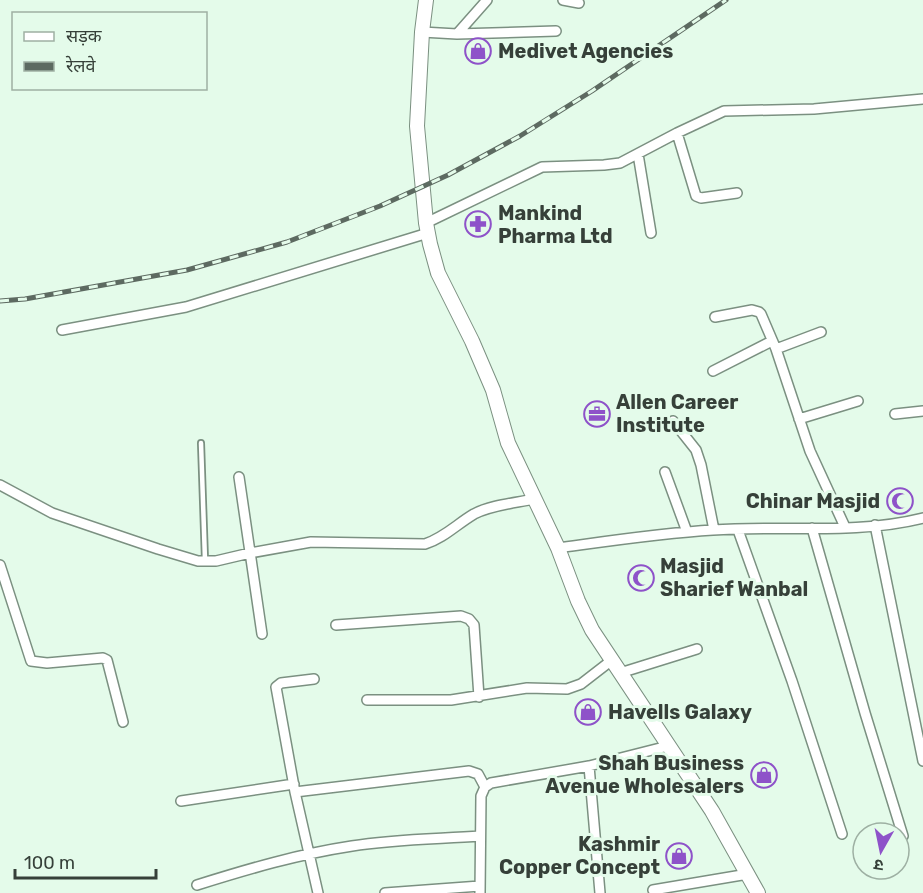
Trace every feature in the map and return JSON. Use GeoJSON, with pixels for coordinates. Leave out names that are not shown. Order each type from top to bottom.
{"type":"FeatureCollection","features":[{"type":"Feature","properties":{"kind":"main road"},"geometry":{"type":"LineString","coordinates":[[426,0],[417,126],[427,228],[438,273],[481,361],[493,390],[508,443],[558,548],[592,630],[712,811],[759,893]]}},
{"type":"Feature","properties":{"kind":"street"},"geometry":{"type":"LineString","coordinates":[[457,34],[487,0]]}},
{"type":"Feature","properties":{"kind":"street"},"geometry":{"type":"LineString","coordinates":[[565,0],[579,3]]}},
{"type":"Feature","properties":{"kind":"street"},"geometry":{"type":"LineString","coordinates":[[422,32],[457,34],[556,31]]}},
{"type":"Feature","properties":{"kind":"street"},"geometry":{"type":"LineString","coordinates":[[62,330],[186,307],[427,228],[542,167],[620,163],[724,111],[814,109],[923,99]]}},
{"type":"Feature","properties":{"kind":"street"},"geometry":{"type":"LineString","coordinates":[[677,133],[696,196],[701,198],[737,193]]}},
{"type":"Feature","properties":{"kind":"street"},"geometry":{"type":"LineString","coordinates":[[638,154],[651,233]]}},
{"type":"Feature","properties":{"kind":"street"},"geometry":{"type":"LineString","coordinates":[[715,317],[756,310],[761,314],[774,345],[810,451],[845,527]]}},
{"type":"Feature","properties":{"kind":"street"},"geometry":{"type":"LineString","coordinates":[[713,371],[774,345],[821,332]]}},
{"type":"Feature","properties":{"kind":"street"},"geometry":{"type":"LineString","coordinates":[[799,419],[858,401]]}},
{"type":"Feature","properties":{"kind":"street"},"geometry":{"type":"LineString","coordinates":[[895,414],[923,411]]}},
{"type":"Feature","properties":{"kind":"street"},"geometry":{"type":"LineString","coordinates":[[673,422],[696,450],[714,530]]}},
{"type":"Feature","properties":{"kind":"street"},"geometry":{"type":"LineString","coordinates":[[664,472],[687,532]]}},
{"type":"Feature","properties":{"kind":"street"},"geometry":{"type":"LineString","coordinates":[[239,477],[262,634]]}},
{"type":"Feature","properties":{"kind":"street"},"geometry":{"type":"LineString","coordinates":[[0,485],[52,513],[158,549],[205,562],[311,542],[425,544],[439,539],[486,509],[534,499]]}},
{"type":"Feature","properties":{"kind":"street"},"geometry":{"type":"LineString","coordinates":[[558,548],[687,532],[845,527],[923,518]]}},
{"type":"Feature","properties":{"kind":"street"},"geometry":{"type":"LineString","coordinates":[[875,525],[923,761]]}},
{"type":"Feature","properties":{"kind":"street"},"geometry":{"type":"LineString","coordinates":[[812,528],[898,821]]}},
{"type":"Feature","properties":{"kind":"street"},"geometry":{"type":"LineString","coordinates":[[738,530],[792,681],[842,834]]}},
{"type":"Feature","properties":{"kind":"street"},"geometry":{"type":"LineString","coordinates":[[0,565],[31,661],[47,663],[103,658],[107,660],[123,722]]}},
{"type":"Feature","properties":{"kind":"street"},"geometry":{"type":"LineString","coordinates":[[336,626],[465,616],[474,625],[479,697]]}},
{"type":"Feature","properties":{"kind":"street"},"geometry":{"type":"LineString","coordinates":[[620,673],[697,648]]}},
{"type":"Feature","properties":{"kind":"street"},"geometry":{"type":"LineString","coordinates":[[367,700],[452,700],[527,688],[560,690],[575,688],[612,660]]}},
{"type":"Feature","properties":{"kind":"street"},"geometry":{"type":"LineString","coordinates":[[315,679],[281,683],[276,687],[294,788],[318,893]]}},
{"type":"Feature","properties":{"kind":"street"},"geometry":{"type":"LineString","coordinates":[[385,893],[480,889],[481,796],[485,787],[491,783],[589,766],[668,746]]}},
{"type":"Feature","properties":{"kind":"street"},"geometry":{"type":"LineString","coordinates":[[589,766],[600,893]]}},
{"type":"Feature","properties":{"kind":"street"},"geometry":{"type":"LineString","coordinates":[[181,801],[468,771],[478,774],[485,787]]}},
{"type":"Feature","properties":{"kind":"street"},"geometry":{"type":"LineString","coordinates":[[197,885],[310,853],[355,845],[480,836]]}},
{"type":"Feature","properties":{"kind":"street"},"geometry":{"type":"LineString","coordinates":[[653,890],[748,874]]}},
{"type":"Feature","properties":{"kind":"lane"},"geometry":{"type":"LineString","coordinates":[[201,443],[205,562]]}},
{"type":"Feature","properties":{"kind":"railway"},"geometry":{"type":"LineString","coordinates":[[0,301],[25,299],[187,270],[287,242],[380,206],[448,175],[520,136],[592,91],[726,0]]}},
{"type":"Feature","properties":{"kind":"place","name":"Medivet Agencies"},"geometry":{"type":"Point","coordinates":[478,51]}},
{"type":"Feature","properties":{"kind":"place","name":"Mankind Pharma Ltd"},"geometry":{"type":"Point","coordinates":[478,224]}},
{"type":"Feature","properties":{"kind":"place","name":"Allen Career Institute"},"geometry":{"type":"Point","coordinates":[597,414]}},
{"type":"Feature","properties":{"kind":"place","name":"Chinar Masjid"},"geometry":{"type":"Point","coordinates":[900,501]}},
{"type":"Feature","properties":{"kind":"place","name":"Masjid Sharief Wanbal"},"geometry":{"type":"Point","coordinates":[641,578]}},
{"type":"Feature","properties":{"kind":"place","name":"Havells Galaxy"},"geometry":{"type":"Point","coordinates":[588,712]}},
{"type":"Feature","properties":{"kind":"place","name":"Shah Business Avenue Wholesalers"},"geometry":{"type":"Point","coordinates":[764,775]}},
{"type":"Feature","properties":{"kind":"place","name":"Kashmir Copper Concept"},"geometry":{"type":"Point","coordinates":[679,856]}}]}
